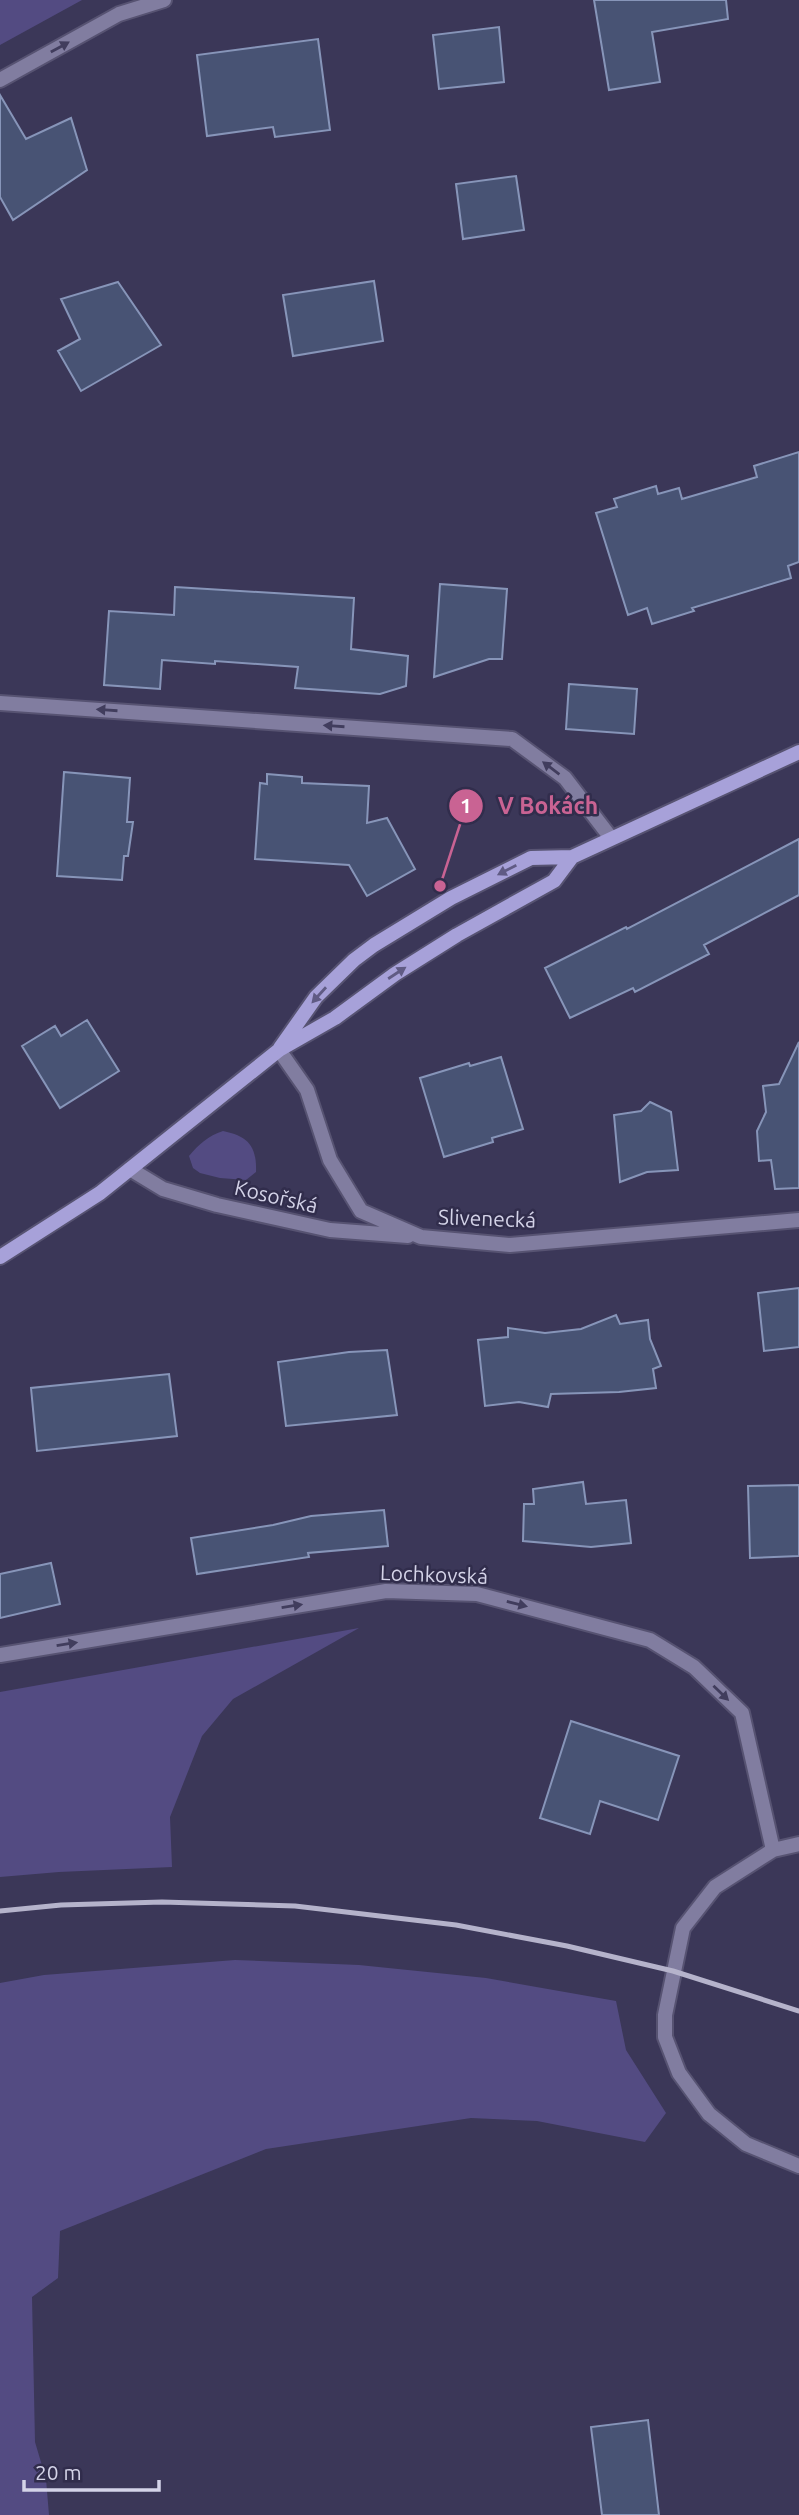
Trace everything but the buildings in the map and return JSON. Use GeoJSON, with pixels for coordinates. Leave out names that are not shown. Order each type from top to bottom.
{"type":"FeatureCollection","features":[{"type":"Feature","properties":{"kind":"street"},"geometry":{"type":"LineString","coordinates":[[0,80],[119,14],[164,0]]}},
{"type":"Feature","properties":{"kind":"street"},"geometry":{"type":"LineString","coordinates":[[0,702],[512,739],[565,778],[611,838]]}},
{"type":"Feature","properties":{"kind":"street"},"geometry":{"type":"LineString","coordinates":[[279,1050],[316,997],[354,960],[451,898],[531,858],[572,857],[799,752]]}},
{"type":"Feature","properties":{"kind":"street"},"geometry":{"type":"LineString","coordinates":[[0,1257],[100,1193],[279,1050],[335,1018],[395,974],[457,934],[554,881],[572,857]]}},
{"type":"Feature","properties":{"kind":"street","name":"Slivenecká"},"geometry":{"type":"LineString","coordinates":[[279,1050],[307,1090],[330,1160],[361,1211],[421,1237],[510,1245],[799,1220]]}},
{"type":"Feature","properties":{"kind":"street","name":"Kosořská"},"geometry":{"type":"LineString","coordinates":[[130,1168],[163,1189],[216,1205],[330,1230],[421,1237]]}},
{"type":"Feature","properties":{"kind":"street","name":"Lochkovská"},"geometry":{"type":"LineString","coordinates":[[0,1655],[386,1591],[477,1594],[650,1640],[694,1667],[742,1713],[773,1850]]}},
{"type":"Feature","properties":{"kind":"street"},"geometry":{"type":"LineString","coordinates":[[799,1844],[773,1850],[715,1887],[683,1928],[665,2015],[665,2037],[679,2073],[709,2115],[746,2144],[799,2166]]}},
{"type":"Feature","properties":{"kind":"shaded area"},"geometry":{"type":"Polygon","coordinates":[[[0,0],[82,0],[0,45],[0,0]]]}},
{"type":"Feature","properties":{"kind":"shaded area"},"geometry":{"type":"Polygon","coordinates":[[[223,1131],[245,1139],[253,1149],[256,1172],[246,1180],[220,1178],[200,1173],[193,1168],[189,1156],[204,1141],[223,1131]]]}},
{"type":"Feature","properties":{"kind":"shaded area"},"geometry":{"type":"Polygon","coordinates":[[[359,1628],[233,1699],[202,1736],[170,1817],[172,1867],[0,1877],[0,1692],[359,1628]]]}},
{"type":"Feature","properties":{"kind":"shaded area"},"geometry":{"type":"Polygon","coordinates":[[[235,1960],[359,1965],[486,1978],[616,2001],[626,2050],[666,2113],[645,2142],[537,2121],[471,2118],[266,2149],[60,2231],[58,2278],[32,2297],[35,2442],[46,2479],[49,2515],[0,2515],[0,1983],[44,1975],[235,1960]]]}},
{"type":"Feature","properties":{"kind":"railway"},"geometry":{"type":"LineString","coordinates":[[0,1911],[61,1905],[162,1902],[295,1906],[456,1925],[567,1946],[673,1971],[799,2011]]}},
{"type":"Feature","properties":{"kind":"place","name":"V Bokách"},"geometry":{"type":"Point","coordinates":[440,886]}}]}
